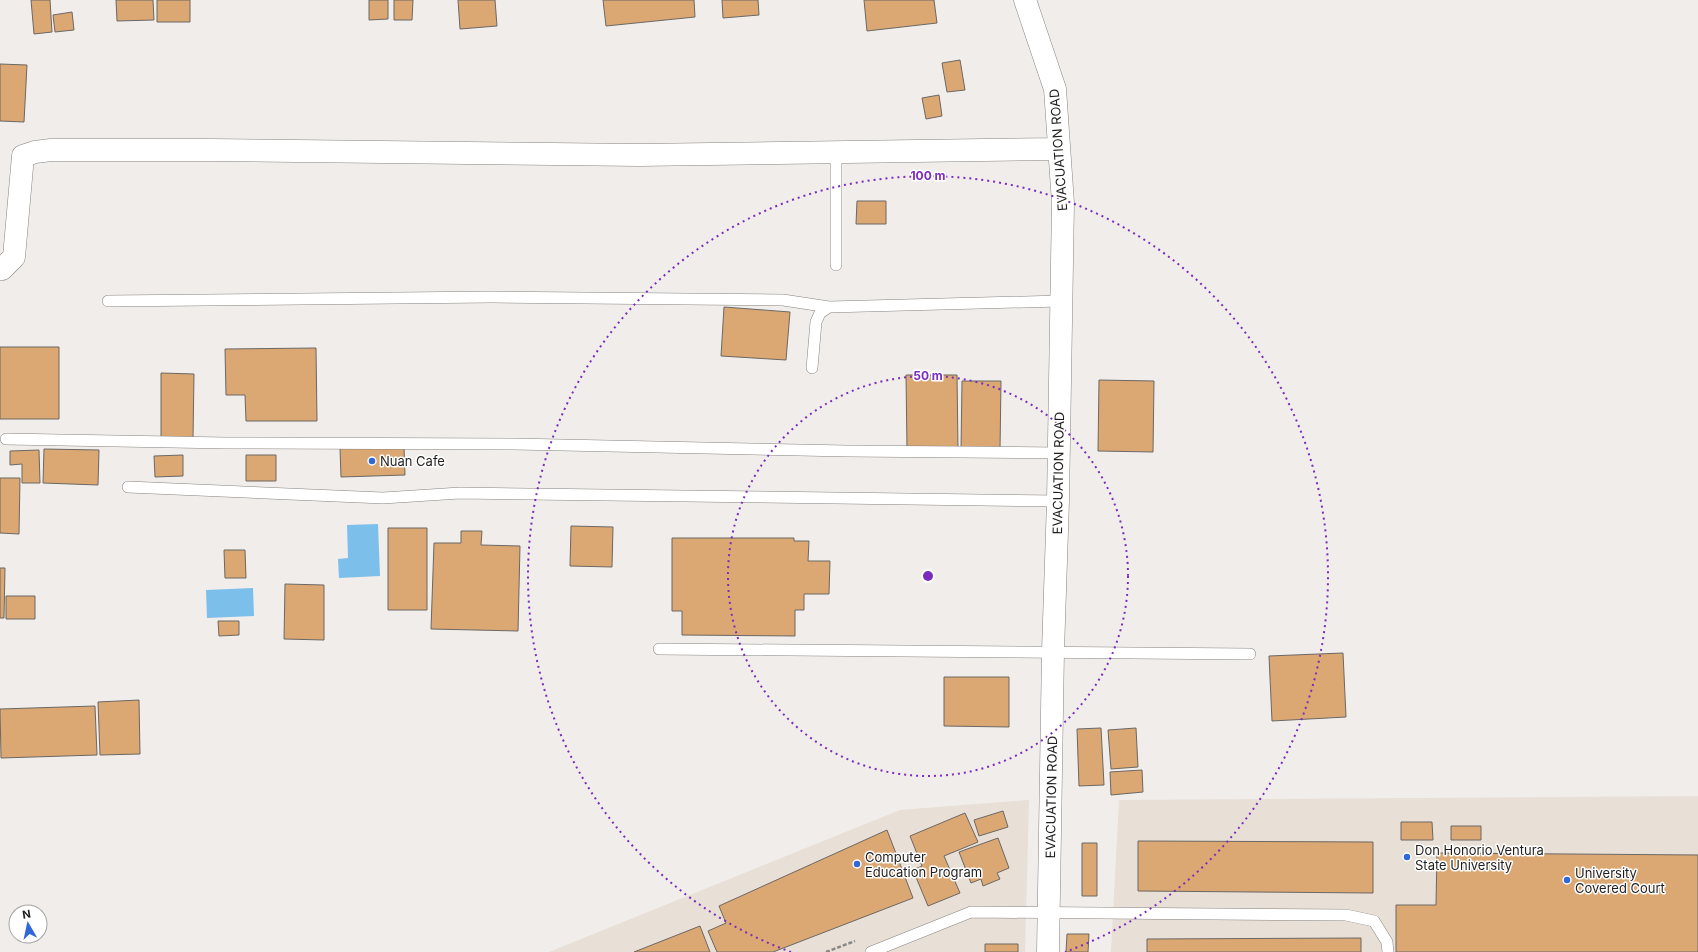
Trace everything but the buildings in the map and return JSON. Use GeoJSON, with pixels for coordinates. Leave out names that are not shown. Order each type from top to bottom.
{"type":"FeatureCollection","features":[{"type":"Feature","properties":{"kind":"street","name":"EVACUATION ROAD"},"geometry":{"type":"LineString","coordinates":[[1025,0],[1055,89],[1063,203],[1048,952]]}},
{"type":"Feature","properties":{"kind":"street"},"geometry":{"type":"LineString","coordinates":[[0,269],[2,269],[14,257],[23,156],[35,152],[51,150],[211,150],[639,155],[1059,149]]}},
{"type":"Feature","properties":{"kind":"lane"},"geometry":{"type":"LineString","coordinates":[[836,152],[836,265]]}},
{"type":"Feature","properties":{"kind":"lane"},"geometry":{"type":"LineString","coordinates":[[108,301],[492,297],[783,300],[829,307],[1060,301]]}},
{"type":"Feature","properties":{"kind":"lane"},"geometry":{"type":"LineString","coordinates":[[812,368],[816,322],[820,313],[829,307]]}},
{"type":"Feature","properties":{"kind":"lane"},"geometry":{"type":"LineString","coordinates":[[6,439],[226,444],[514,444],[839,451],[1058,453]]}},
{"type":"Feature","properties":{"kind":"lane"},"geometry":{"type":"LineString","coordinates":[[128,487],[383,498],[460,493],[1058,500]]}},
{"type":"Feature","properties":{"kind":"lane"},"geometry":{"type":"LineString","coordinates":[[659,649],[1053,651],[1096,653],[1250,654]]}},
{"type":"Feature","properties":{"kind":"lane"},"geometry":{"type":"LineString","coordinates":[[871,952],[971,912],[1346,915],[1374,921],[1387,942],[1388,952]]}},
{"type":"Feature","properties":{"kind":"shaded area","name":"Don Honorio Ventura State University"},"geometry":{"type":"Polygon","coordinates":[[[1698,796],[1698,952],[1111,952],[1119,800],[1698,796]]]}},
{"type":"Feature","properties":{"kind":"shaded area"},"geometry":{"type":"Polygon","coordinates":[[[1029,800],[1025,952],[549,952],[900,810],[1029,800]]]}},
{"type":"Feature","properties":{"kind":"water"},"geometry":{"type":"Polygon","coordinates":[[[378,524],[380,576],[339,578],[338,559],[348,558],[347,525],[378,524]]]}},
{"type":"Feature","properties":{"kind":"water"},"geometry":{"type":"Polygon","coordinates":[[[253,588],[254,616],[207,618],[206,590],[253,588]]]}},
{"type":"Feature","properties":{"kind":"place","name":"Nuan Cafe"},"geometry":{"type":"Point","coordinates":[372,461]}},
{"type":"Feature","properties":{"kind":"place","name":"Don Honorio Ventura State University"},"geometry":{"type":"Point","coordinates":[1407,857]}},
{"type":"Feature","properties":{"kind":"place","name":"Computer Education Program"},"geometry":{"type":"Point","coordinates":[857,864]}},
{"type":"Feature","properties":{"kind":"place","name":"University Covered Court"},"geometry":{"type":"Point","coordinates":[1567,880]}}]}
